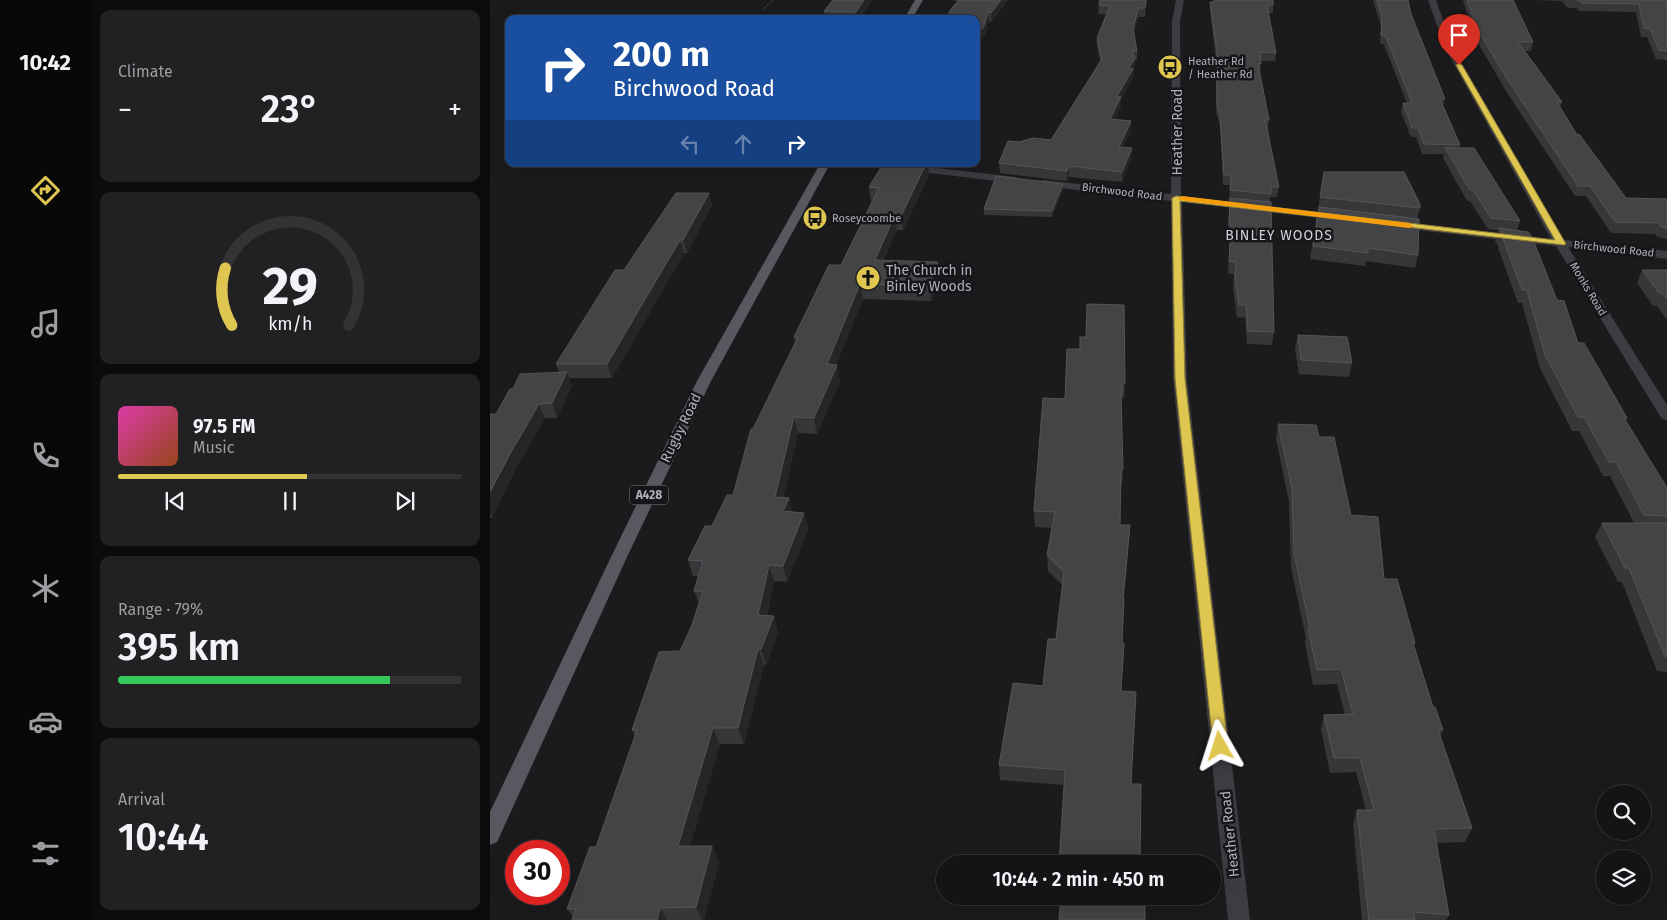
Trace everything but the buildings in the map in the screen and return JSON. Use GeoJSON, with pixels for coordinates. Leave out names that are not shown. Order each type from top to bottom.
{"type":"FeatureCollection","features":[{"type":"Feature","properties":{"kind":"main road"},"geometry":{"type":"LineString","coordinates":[[910,15],[919,0]]}},
{"type":"Feature","properties":{"kind":"main road","name":"Rugby Road"},"geometry":{"type":"LineString","coordinates":[[490,835],[619,557],[704,381],[822,167]]}},
{"type":"Feature","properties":{"kind":"street","name":"Heather Road"},"geometry":{"type":"LineString","coordinates":[[1180,0],[1176,21],[1176,198],[1180,379],[1239,920]]}},
{"type":"Feature","properties":{"kind":"street","name":"Monks Road"},"geometry":{"type":"LineString","coordinates":[[1432,0],[1449,48],[1561,244],[1667,416]]}},
{"type":"Feature","properties":{"kind":"street","name":"Birchwood Road"},"geometry":{"type":"LineString","coordinates":[[902,167],[1354,219]]}},
{"type":"Feature","properties":{"kind":"street","name":"Birchwood Road"},"geometry":{"type":"LineString","coordinates":[[1393,224],[1667,255]]}},
{"type":"Feature","properties":{"kind":"path"},"geometry":{"type":"LineString","coordinates":[[762,10],[773,0]]}},
{"type":"Feature","properties":{"kind":"slow traffic"},"geometry":{"type":"LineString","coordinates":[[1182,199],[1409,226]]}},
{"type":"Feature","properties":{"kind":"place","name":"Heather Rd / Heather Rd"},"geometry":{"type":"Point","coordinates":[1170,67]}},
{"type":"Feature","properties":{"kind":"place","name":"Roseycoombe"},"geometry":{"type":"Point","coordinates":[815,218]}},
{"type":"Feature","properties":{"kind":"place","name":"The Church in Binley Woods"},"geometry":{"type":"Point","coordinates":[868,278]}},
{"type":"Feature","properties":{"kind":"district","name":"BINLEY WOODS"},"geometry":{"type":"Point","coordinates":[1279,235]}},
{"type":"Feature","properties":{"kind":"route"},"geometry":{"type":"LineString","coordinates":[[1220,746],[1180,379],[1176,198],[1561,244],[1459,65]]}}]}
